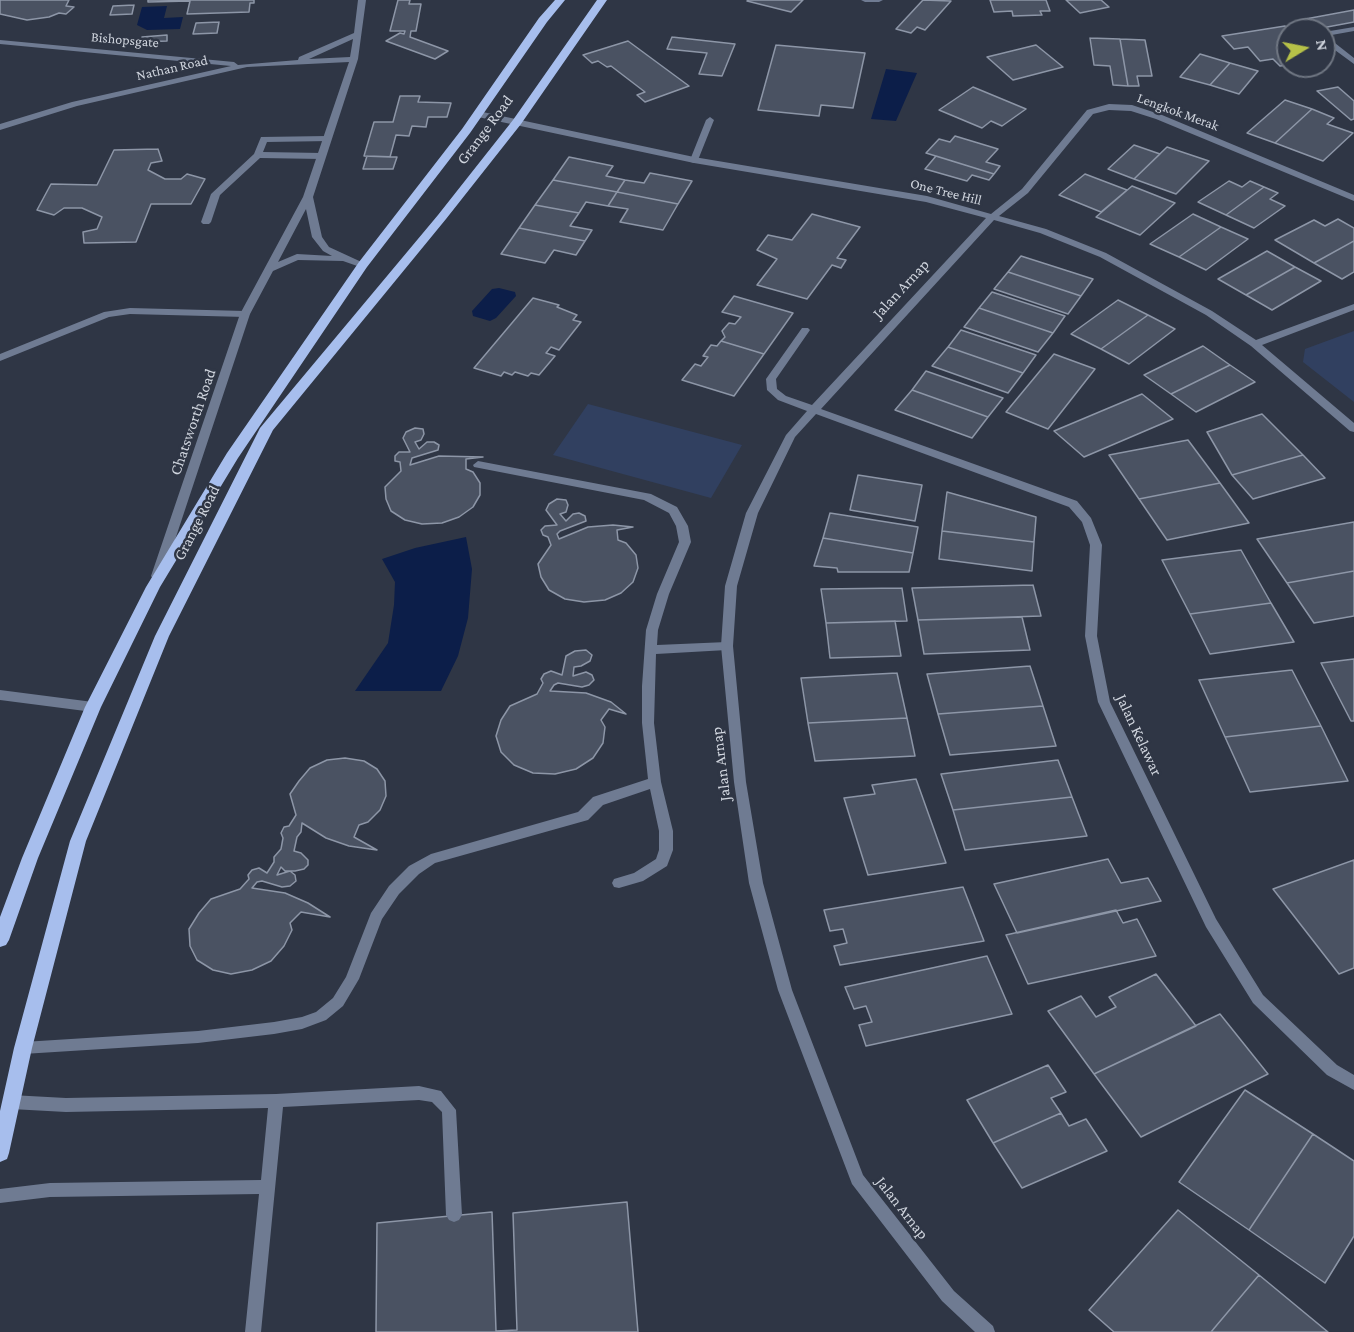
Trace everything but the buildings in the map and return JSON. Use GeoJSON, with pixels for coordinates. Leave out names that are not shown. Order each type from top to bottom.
{"type":"FeatureCollection","features":[{"type":"Feature","properties":{"kind":"main road","name":"Grange Road"},"geometry":{"type":"LineString","coordinates":[[0,940],[30,858],[93,707],[153,587],[232,456],[363,265],[478,114],[560,0]]}},
{"type":"Feature","properties":{"kind":"main road","name":"Grange Road"},"geometry":{"type":"LineString","coordinates":[[0,1153],[22,1048],[78,841],[162,636],[267,428],[442,217],[517,122],[602,0]]}},
{"type":"Feature","properties":{"kind":"street","name":"Chatsworth Road"},"geometry":{"type":"LineString","coordinates":[[153,587],[245,314],[308,197],[354,58],[362,0]]}},
{"type":"Feature","properties":{"kind":"street"},"geometry":{"type":"LineString","coordinates":[[865,0],[879,0]]}},
{"type":"Feature","properties":{"kind":"street"},"geometry":{"type":"LineString","coordinates":[[1336,33],[1354,29]]}},
{"type":"Feature","properties":{"kind":"street"},"geometry":{"type":"LineString","coordinates":[[296,62],[358,34]]}},
{"type":"Feature","properties":{"kind":"street","name":"Bishopsgate"},"geometry":{"type":"LineString","coordinates":[[0,42],[247,65]]}},
{"type":"Feature","properties":{"kind":"street"},"geometry":{"type":"LineString","coordinates":[[1336,46],[1354,62]]}},
{"type":"Feature","properties":{"kind":"street","name":"Nathan Road"},"geometry":{"type":"LineString","coordinates":[[0,127],[75,104],[247,65],[354,58]]}},
{"type":"Feature","properties":{"kind":"street","name":"Lengkok Merak"},"geometry":{"type":"LineString","coordinates":[[992,217],[1025,191],[1090,112],[1109,107],[1132,108],[1160,117],[1354,198]]}},
{"type":"Feature","properties":{"kind":"street","name":"One Tree Hill"},"geometry":{"type":"LineString","coordinates":[[478,114],[694,160],[915,197],[1043,231],[1103,255],[1209,313],[1255,344],[1354,429]]}},
{"type":"Feature","properties":{"kind":"street"},"geometry":{"type":"LineString","coordinates":[[694,160],[710,120]]}},
{"type":"Feature","properties":{"kind":"street"},"geometry":{"type":"LineString","coordinates":[[206,222],[216,194],[258,155],[264,139],[327,140]]}},
{"type":"Feature","properties":{"kind":"street"},"geometry":{"type":"LineString","coordinates":[[258,155],[322,156]]}},
{"type":"Feature","properties":{"kind":"street"},"geometry":{"type":"LineString","coordinates":[[308,197],[317,237],[326,249],[363,265]]}},
{"type":"Feature","properties":{"kind":"street","name":"Jalan Arnap"},"geometry":{"type":"LineString","coordinates":[[987,1332],[948,1296],[857,1179],[809,1056],[785,990],[756,883],[740,782],[727,646],[730,586],[752,513],[791,435],[992,217]]}},
{"type":"Feature","properties":{"kind":"street"},"geometry":{"type":"LineString","coordinates":[[269,269],[297,257],[348,260]]}},
{"type":"Feature","properties":{"kind":"street"},"geometry":{"type":"LineString","coordinates":[[1255,344],[1354,307]]}},
{"type":"Feature","properties":{"kind":"street"},"geometry":{"type":"LineString","coordinates":[[0,358],[106,314],[130,311],[245,314]]}},
{"type":"Feature","properties":{"kind":"street","name":"Jalan Kelawar"},"geometry":{"type":"LineString","coordinates":[[805,330],[771,379],[772,390],[782,398],[1073,504],[1088,521],[1096,544],[1091,636],[1104,702],[1210,923],[1258,999],[1332,1070],[1354,1083]]}},
{"type":"Feature","properties":{"kind":"street"},"geometry":{"type":"LineString","coordinates":[[478,465],[632,492],[662,503],[673,510],[682,526],[685,542],[663,594],[652,630],[650,650],[648,723],[656,782],[666,831],[666,850],[662,862],[651,870],[619,883]]}},
{"type":"Feature","properties":{"kind":"street"},"geometry":{"type":"LineString","coordinates":[[650,650],[727,646]]}},
{"type":"Feature","properties":{"kind":"street"},"geometry":{"type":"LineString","coordinates":[[0,695],[93,707]]}},
{"type":"Feature","properties":{"kind":"street"},"geometry":{"type":"LineString","coordinates":[[22,1048],[198,1036],[274,1028],[302,1023],[321,1016],[338,1002],[352,979],[376,917],[394,890],[414,870],[431,859],[583,816],[598,801],[656,782]]}},
{"type":"Feature","properties":{"kind":"street"},"geometry":{"type":"LineString","coordinates":[[11,1102],[66,1105],[276,1101],[419,1093],[436,1096],[449,1110],[454,1215]]}},
{"type":"Feature","properties":{"kind":"street"},"geometry":{"type":"LineString","coordinates":[[253,1332],[276,1101]]}},
{"type":"Feature","properties":{"kind":"street"},"geometry":{"type":"LineString","coordinates":[[0,1196],[50,1190],[268,1187]]}},
{"type":"Feature","properties":{"kind":"shaded area"},"geometry":{"type":"Polygon","coordinates":[[[167,6],[164,18],[183,17],[180,29],[147,30],[137,25],[142,7],[167,6]]]}},
{"type":"Feature","properties":{"kind":"shaded area"},"geometry":{"type":"Polygon","coordinates":[[[886,69],[917,73],[896,121],[871,119],[886,69]]]}},
{"type":"Feature","properties":{"kind":"shaded area"},"geometry":{"type":"Polygon","coordinates":[[[499,288],[515,292],[516,296],[496,318],[490,321],[473,316],[472,311],[492,289],[499,288]]]}},
{"type":"Feature","properties":{"kind":"shaded area"},"geometry":{"type":"Polygon","coordinates":[[[1354,331],[1354,402],[1303,362],[1305,349],[1354,331]]]}},
{"type":"Feature","properties":{"kind":"shaded area"},"geometry":{"type":"Polygon","coordinates":[[[588,404],[742,445],[711,498],[553,455],[588,404]]]}},
{"type":"Feature","properties":{"kind":"shaded area"},"geometry":{"type":"Polygon","coordinates":[[[466,537],[472,569],[468,618],[458,656],[441,691],[355,691],[388,643],[395,582],[382,559],[415,548],[466,537]]]}}]}
